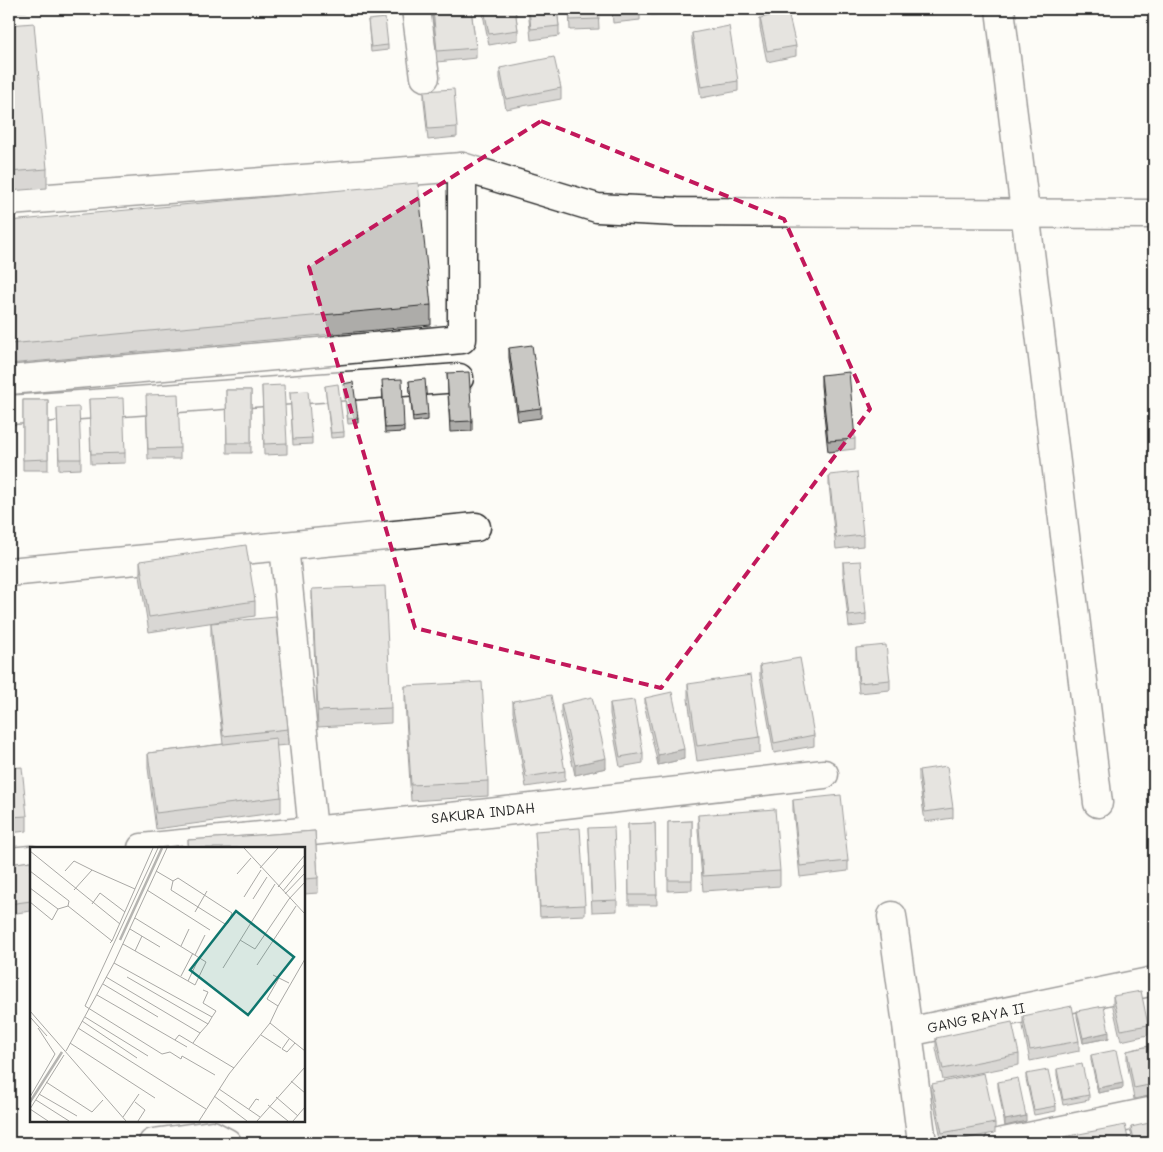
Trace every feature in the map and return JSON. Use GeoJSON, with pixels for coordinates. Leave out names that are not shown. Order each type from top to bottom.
{"type":"FeatureCollection","features":[{"type":"Feature","properties":{"kind":"street"},"geometry":{"type":"LineString","coordinates":[[416,9],[425,77]]}},
{"type":"Feature","properties":{"kind":"street"},"geometry":{"type":"LineString","coordinates":[[1000,9],[1098,803]]}},
{"type":"Feature","properties":{"kind":"street"},"geometry":{"type":"LineString","coordinates":[[9,380],[462,339],[462,167]]}},
{"type":"Feature","properties":{"kind":"street"},"geometry":{"type":"LineString","coordinates":[[9,201],[462,167],[597,208],[687,212],[1154,214]]}},
{"type":"Feature","properties":{"kind":"street"},"geometry":{"type":"LineString","coordinates":[[9,410],[459,378]]}},
{"type":"Feature","properties":{"kind":"street"},"geometry":{"type":"LineString","coordinates":[[9,572],[476,527]]}},
{"type":"Feature","properties":{"kind":"street"},"geometry":{"type":"LineString","coordinates":[[284,546],[313,831]]}},
{"type":"Feature","properties":{"kind":"street","name":"SAKURA INDAH"},"geometry":{"type":"LineString","coordinates":[[152,847],[480,814],[824,774]]}},
{"type":"Feature","properties":{"kind":"street"},"geometry":{"type":"LineString","coordinates":[[9,862],[30,860]]}},
{"type":"Feature","properties":{"kind":"street"},"geometry":{"type":"LineString","coordinates":[[892,916],[908,1032]]}},
{"type":"Feature","properties":{"kind":"street","name":"GANG RAYA II"},"geometry":{"type":"LineString","coordinates":[[922,1143],[908,1032],[1154,981]]}},
{"type":"Feature","properties":{"kind":"street"},"geometry":{"type":"LineString","coordinates":[[1000,1143],[1154,1111]]}},
{"type":"Feature","properties":{"kind":"street"},"geometry":{"type":"LineString","coordinates":[[153,1143],[212,1135],[228,1143]]}},
{"type":"Feature","properties":{"kind":"highlighted area"},"geometry":{"type":"Polygon","coordinates":[[[541,121],[784,219],[870,409],[661,688],[415,628],[309,267],[541,121]]]}},
{"type":"Feature","properties":{"kind":"building"},"geometry":{"type":"Polygon","coordinates":[[[433,9],[471,9],[476,48],[437,51],[433,9]]]}},
{"type":"Feature","properties":{"kind":"building"},"geometry":{"type":"Polygon","coordinates":[[[484,9],[515,9],[518,30],[489,34],[484,9]]]}},
{"type":"Feature","properties":{"kind":"building"},"geometry":{"type":"Polygon","coordinates":[[[529,9],[557,9],[559,26],[531,29],[529,9]]]}},
{"type":"Feature","properties":{"kind":"building"},"geometry":{"type":"Polygon","coordinates":[[[569,9],[598,9],[599,19],[570,20],[569,9]]]}},
{"type":"Feature","properties":{"kind":"building"},"geometry":{"type":"Polygon","coordinates":[[[613,9],[640,9],[640,10],[613,13],[613,9]]]}},
{"type":"Feature","properties":{"kind":"building"},"geometry":{"type":"Polygon","coordinates":[[[788,12],[796,46],[767,51],[760,18],[788,12]]]}},
{"type":"Feature","properties":{"kind":"building"},"geometry":{"type":"Polygon","coordinates":[[[385,18],[388,45],[371,47],[368,20],[385,18]]]}},
{"type":"Feature","properties":{"kind":"building"},"geometry":{"type":"Polygon","coordinates":[[[34,23],[47,169],[9,172],[9,25],[34,23]]]}},
{"type":"Feature","properties":{"kind":"building"},"geometry":{"type":"Polygon","coordinates":[[[729,26],[738,81],[701,87],[692,33],[729,26]]]}},
{"type":"Feature","properties":{"kind":"building"},"geometry":{"type":"Polygon","coordinates":[[[554,57],[561,88],[506,99],[500,68],[554,57]]]}},
{"type":"Feature","properties":{"kind":"building"},"geometry":{"type":"Polygon","coordinates":[[[454,89],[457,127],[428,129],[424,91],[454,89]]]}},
{"type":"Feature","properties":{"kind":"building"},"geometry":{"type":"Polygon","coordinates":[[[418,183],[431,305],[9,344],[9,221],[418,183]]]}},
{"type":"Feature","properties":{"kind":"building"},"geometry":{"type":"Polygon","coordinates":[[[532,345],[541,408],[518,411],[509,348],[532,345]]]}},
{"type":"Feature","properties":{"kind":"building"},"geometry":{"type":"Polygon","coordinates":[[[469,372],[472,421],[450,422],[447,373],[469,372]]]}},
{"type":"Feature","properties":{"kind":"building"},"geometry":{"type":"Polygon","coordinates":[[[849,372],[855,439],[828,441],[821,375],[849,372]]]}},
{"type":"Feature","properties":{"kind":"building"},"geometry":{"type":"Polygon","coordinates":[[[402,379],[404,427],[385,428],[382,380],[402,379]]]}},
{"type":"Feature","properties":{"kind":"building"},"geometry":{"type":"Polygon","coordinates":[[[425,379],[428,415],[413,417],[409,381],[425,379]]]}},
{"type":"Feature","properties":{"kind":"building"},"geometry":{"type":"Polygon","coordinates":[[[353,382],[358,418],[348,419],[343,384],[353,382]]]}},
{"type":"Feature","properties":{"kind":"building"},"geometry":{"type":"Polygon","coordinates":[[[338,384],[344,432],[331,433],[325,386],[338,384]]]}},
{"type":"Feature","properties":{"kind":"building"},"geometry":{"type":"Polygon","coordinates":[[[284,385],[287,443],[264,444],[262,386],[284,385]]]}},
{"type":"Feature","properties":{"kind":"building"},"geometry":{"type":"Polygon","coordinates":[[[226,390],[251,390],[251,443],[227,443],[226,390]]]}},
{"type":"Feature","properties":{"kind":"building"},"geometry":{"type":"Polygon","coordinates":[[[308,391],[312,438],[293,439],[290,392],[308,391]]]}},
{"type":"Feature","properties":{"kind":"building"},"geometry":{"type":"Polygon","coordinates":[[[178,394],[180,448],[148,449],[146,395],[178,394]]]}},
{"type":"Feature","properties":{"kind":"building"},"geometry":{"type":"Polygon","coordinates":[[[123,398],[125,453],[91,454],[89,399],[123,398]]]}},
{"type":"Feature","properties":{"kind":"building"},"geometry":{"type":"Polygon","coordinates":[[[23,400],[48,400],[48,459],[23,460],[23,400]]]}},
{"type":"Feature","properties":{"kind":"building"},"geometry":{"type":"Polygon","coordinates":[[[79,407],[81,459],[59,459],[57,408],[79,407]]]}},
{"type":"Feature","properties":{"kind":"building"},"geometry":{"type":"Polygon","coordinates":[[[857,472],[863,535],[836,538],[829,475],[857,472]]]}},
{"type":"Feature","properties":{"kind":"building"},"geometry":{"type":"Polygon","coordinates":[[[246,545],[255,601],[149,617],[140,561],[246,545]]]}},
{"type":"Feature","properties":{"kind":"building"},"geometry":{"type":"Polygon","coordinates":[[[861,561],[866,614],[849,616],[843,562],[861,561]]]}},
{"type":"Feature","properties":{"kind":"building"},"geometry":{"type":"Polygon","coordinates":[[[385,586],[391,708],[318,711],[312,589],[385,586]]]}},
{"type":"Feature","properties":{"kind":"building"},"geometry":{"type":"Polygon","coordinates":[[[276,617],[288,729],[223,736],[211,623],[276,617]]]}},
{"type":"Feature","properties":{"kind":"building"},"geometry":{"type":"Polygon","coordinates":[[[886,645],[890,680],[859,683],[856,648],[886,645]]]}},
{"type":"Feature","properties":{"kind":"building"},"geometry":{"type":"Polygon","coordinates":[[[800,658],[814,735],[774,743],[760,665],[800,658]]]}},
{"type":"Feature","properties":{"kind":"building"},"geometry":{"type":"Polygon","coordinates":[[[751,675],[760,737],[697,746],[688,684],[751,675]]]}},
{"type":"Feature","properties":{"kind":"building"},"geometry":{"type":"Polygon","coordinates":[[[482,682],[488,781],[411,785],[405,686],[482,682]]]}},
{"type":"Feature","properties":{"kind":"building"},"geometry":{"type":"Polygon","coordinates":[[[672,692],[684,749],[658,755],[645,698],[672,692]]]}},
{"type":"Feature","properties":{"kind":"building"},"geometry":{"type":"Polygon","coordinates":[[[551,695],[565,771],[526,777],[513,701],[551,695]]]}},
{"type":"Feature","properties":{"kind":"building"},"geometry":{"type":"Polygon","coordinates":[[[592,697],[606,758],[575,765],[561,704],[592,697]]]}},
{"type":"Feature","properties":{"kind":"building"},"geometry":{"type":"Polygon","coordinates":[[[634,700],[643,753],[620,757],[610,703],[634,700]]]}},
{"type":"Feature","properties":{"kind":"building"},"geometry":{"type":"Polygon","coordinates":[[[276,738],[281,797],[156,813],[148,753],[276,738]]]}},
{"type":"Feature","properties":{"kind":"building"},"geometry":{"type":"Polygon","coordinates":[[[947,766],[953,808],[925,812],[919,770],[947,766]]]}},
{"type":"Feature","properties":{"kind":"building"},"geometry":{"type":"Polygon","coordinates":[[[22,767],[27,816],[9,817],[9,768],[22,767]]]}},
{"type":"Feature","properties":{"kind":"building"},"geometry":{"type":"Polygon","coordinates":[[[841,795],[848,861],[800,866],[793,800],[841,795]]]}},
{"type":"Feature","properties":{"kind":"building"},"geometry":{"type":"Polygon","coordinates":[[[775,809],[780,871],[703,876],[698,815],[775,809]]]}},
{"type":"Feature","properties":{"kind":"building"},"geometry":{"type":"Polygon","coordinates":[[[692,821],[692,880],[668,880],[668,822],[692,821]]]}},
{"type":"Feature","properties":{"kind":"building"},"geometry":{"type":"Polygon","coordinates":[[[655,823],[657,895],[629,895],[628,824],[655,823]]]}},
{"type":"Feature","properties":{"kind":"building"},"geometry":{"type":"Polygon","coordinates":[[[614,827],[617,900],[592,901],[588,828],[614,827]]]}},
{"type":"Feature","properties":{"kind":"building"},"geometry":{"type":"Polygon","coordinates":[[[580,828],[585,905],[540,907],[535,831],[580,828]]]}},
{"type":"Feature","properties":{"kind":"building"},"geometry":{"type":"Polygon","coordinates":[[[315,831],[318,878],[305,879],[305,847],[189,847],[188,840],[315,831]]]}},
{"type":"Feature","properties":{"kind":"building"},"geometry":{"type":"Polygon","coordinates":[[[182,845],[182,847],[165,847],[182,845]]]}},
{"type":"Feature","properties":{"kind":"building"},"geometry":{"type":"Polygon","coordinates":[[[30,861],[30,901],[9,904],[9,864],[30,861]]]}},
{"type":"Feature","properties":{"kind":"building"},"geometry":{"type":"Polygon","coordinates":[[[1141,991],[1148,1025],[1121,1030],[1113,996],[1141,991]]]}},
{"type":"Feature","properties":{"kind":"building"},"geometry":{"type":"Polygon","coordinates":[[[1072,1006],[1079,1041],[1030,1050],[1023,1016],[1072,1006]]]}},
{"type":"Feature","properties":{"kind":"building"},"geometry":{"type":"Polygon","coordinates":[[[1104,1006],[1109,1032],[1083,1038],[1077,1011],[1104,1006]]]}},
{"type":"Feature","properties":{"kind":"building"},"geometry":{"type":"Polygon","coordinates":[[[1012,1022],[1019,1054],[943,1069],[936,1038],[1012,1022]]]}},
{"type":"Feature","properties":{"kind":"building"},"geometry":{"type":"Polygon","coordinates":[[[1154,1045],[1154,1084],[1134,1088],[1127,1051],[1154,1045]]]}},
{"type":"Feature","properties":{"kind":"building"},"geometry":{"type":"Polygon","coordinates":[[[1116,1050],[1123,1083],[1098,1088],[1091,1055],[1116,1050]]]}},
{"type":"Feature","properties":{"kind":"building"},"geometry":{"type":"Polygon","coordinates":[[[1082,1064],[1089,1095],[1063,1100],[1057,1069],[1082,1064]]]}},
{"type":"Feature","properties":{"kind":"building"},"geometry":{"type":"Polygon","coordinates":[[[1048,1070],[1056,1106],[1034,1110],[1026,1074],[1048,1070]]]}},
{"type":"Feature","properties":{"kind":"building"},"geometry":{"type":"Polygon","coordinates":[[[984,1073],[995,1123],[942,1133],[932,1084],[984,1073]]]}},
{"type":"Feature","properties":{"kind":"building"},"geometry":{"type":"Polygon","coordinates":[[[1018,1078],[1026,1116],[1005,1120],[998,1082],[1018,1078]]]}},
{"type":"Feature","properties":{"kind":"building"},"geometry":{"type":"Polygon","coordinates":[[[1154,1122],[1154,1143],[1135,1143],[1131,1127],[1154,1122]]]}},
{"type":"Feature","properties":{"kind":"building"},"geometry":{"type":"Polygon","coordinates":[[[1125,1125],[1129,1143],[1065,1143],[1064,1137],[1125,1125]]]}},
{"type":"Feature","properties":{"kind":"building"},"geometry":{"type":"Polygon","coordinates":[[[341,1138],[342,1143],[310,1143],[341,1138]]]}}]}
